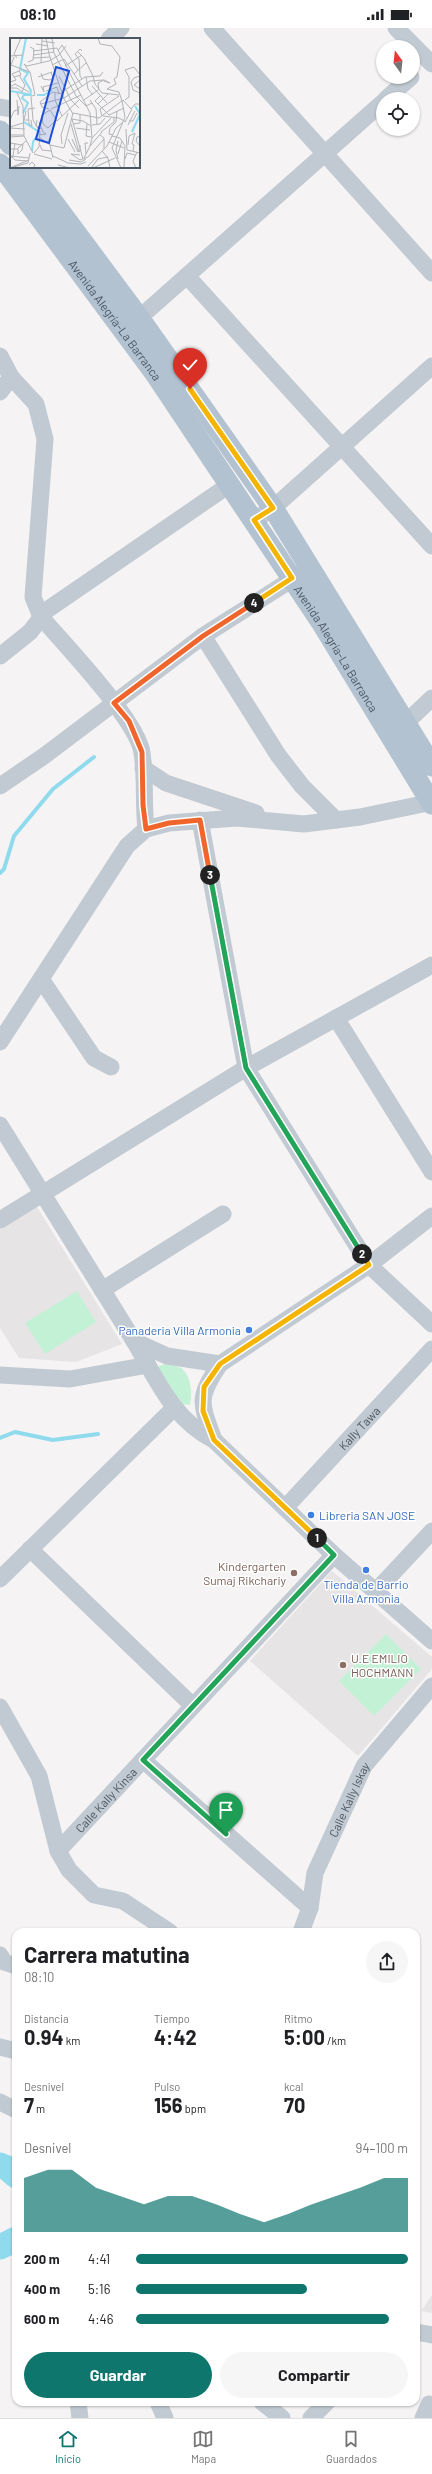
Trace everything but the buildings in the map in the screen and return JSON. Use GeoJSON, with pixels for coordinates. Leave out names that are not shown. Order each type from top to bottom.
{"type":"FeatureCollection","features":[{"type":"Feature","properties":{"kind":"main road"},"geometry":{"type":"LineString","coordinates":[[0,131],[10,145]]}},
{"type":"Feature","properties":{"kind":"main road","name":"Avenida Alegría-La Barranca"},"geometry":{"type":"LineString","coordinates":[[0,164],[132,325],[273,508],[301,573],[398,730],[432,803]]}},
{"type":"Feature","properties":{"kind":"main road","name":"Avenida Alegría-La Barranca"},"geometry":{"type":"LineString","coordinates":[[28,168],[132,325],[229,485],[254,520],[301,573]]}},
{"type":"Feature","properties":{"kind":"main road","name":"Avenida Alegría-La Barranca"},"geometry":{"type":"LineString","coordinates":[[398,730],[432,766]]}},
{"type":"Feature","properties":{"kind":"street"},"geometry":{"type":"LineString","coordinates":[[110,38],[120,28]]}},
{"type":"Feature","properties":{"kind":"street"},"geometry":{"type":"LineString","coordinates":[[212,28],[432,272]]}},
{"type":"Feature","properties":{"kind":"street"},"geometry":{"type":"LineString","coordinates":[[396,28],[431,60],[420,69]]}},
{"type":"Feature","properties":{"kind":"street"},"geometry":{"type":"LineString","coordinates":[[394,92],[403,84]]}},
{"type":"Feature","properties":{"kind":"street"},"geometry":{"type":"LineString","coordinates":[[0,107],[10,109]]}},
{"type":"Feature","properties":{"kind":"street"},"geometry":{"type":"LineString","coordinates":[[132,325],[376,108]]}},
{"type":"Feature","properties":{"kind":"street"},"geometry":{"type":"LineString","coordinates":[[187,276],[432,546]]}},
{"type":"Feature","properties":{"kind":"street"},"geometry":{"type":"LineString","coordinates":[[0,356],[11,377],[36,404],[45,439],[32,588],[41,617],[129,721],[142,752],[146,829]]}},
{"type":"Feature","properties":{"kind":"street"},"geometry":{"type":"LineString","coordinates":[[254,520],[273,508],[432,366]]}},
{"type":"Feature","properties":{"kind":"street"},"geometry":{"type":"LineString","coordinates":[[0,392],[11,377]]}},
{"type":"Feature","properties":{"kind":"street"},"geometry":{"type":"LineString","coordinates":[[0,656],[30,632],[47,610],[229,485]]}},
{"type":"Feature","properties":{"kind":"street"},"geometry":{"type":"LineString","coordinates":[[0,786],[44,756],[203,636],[301,573]]}},
{"type":"Feature","properties":{"kind":"street"},"geometry":{"type":"LineString","coordinates":[[203,636],[278,755],[302,786],[336,820]]}},
{"type":"Feature","properties":{"kind":"street"},"geometry":{"type":"LineString","coordinates":[[398,730],[432,698]]}},
{"type":"Feature","properties":{"kind":"street"},"geometry":{"type":"LineString","coordinates":[[143,768],[166,783],[279,821]]}},
{"type":"Feature","properties":{"kind":"street"},"geometry":{"type":"LineString","coordinates":[[0,1042],[127,846],[146,829],[169,823],[236,818],[304,824],[336,820],[432,803]]}},
{"type":"Feature","properties":{"kind":"street"},"geometry":{"type":"LineString","coordinates":[[200,820],[246,1068],[369,1265],[432,1324]]}},
{"type":"Feature","properties":{"kind":"street"},"geometry":{"type":"LineString","coordinates":[[0,1220],[246,1068],[336,1018],[430,971]]}},
{"type":"Feature","properties":{"kind":"street"},"geometry":{"type":"LineString","coordinates":[[41,979],[94,1058],[111,1067]]}},
{"type":"Feature","properties":{"kind":"street"},"geometry":{"type":"LineString","coordinates":[[336,1018],[432,1172]]}},
{"type":"Feature","properties":{"kind":"street"},"geometry":{"type":"LineString","coordinates":[[0,1125],[174,1408],[196,1431],[214,1440],[334,1555],[432,1641]]}},
{"type":"Feature","properties":{"kind":"street"},"geometry":{"type":"LineString","coordinates":[[102,1290],[223,1214]]}},
{"type":"Feature","properties":{"kind":"street"},"geometry":{"type":"LineString","coordinates":[[214,1440],[203,1411],[204,1387],[220,1364],[369,1265],[432,1216]]}},
{"type":"Feature","properties":{"kind":"street"},"geometry":{"type":"LineString","coordinates":[[134,1341],[167,1356],[220,1364]]}},
{"type":"Feature","properties":{"kind":"street","name":"Kally Tawa"},"geometry":{"type":"LineString","coordinates":[[286,1508],[432,1349]]}},
{"type":"Feature","properties":{"kind":"street"},"geometry":{"type":"LineString","coordinates":[[0,1375],[70,1379],[148,1365]]}},
{"type":"Feature","properties":{"kind":"street"},"geometry":{"type":"LineString","coordinates":[[0,1579],[174,1408]]}},
{"type":"Feature","properties":{"kind":"street"},"geometry":{"type":"LineString","coordinates":[[375,1592],[432,1531]]}},
{"type":"Feature","properties":{"kind":"street"},"geometry":{"type":"LineString","coordinates":[[30,1549],[193,1706]]}},
{"type":"Feature","properties":{"kind":"street","name":"Calle Kally Kinsa"},"geometry":{"type":"LineString","coordinates":[[58,1851],[334,1555]]}},
{"type":"Feature","properties":{"kind":"street","name":"Calle Kally Iskay"},"geometry":{"type":"LineString","coordinates":[[302,1928],[310,1908],[316,1873],[364,1766],[432,1686]]}},
{"type":"Feature","properties":{"kind":"street"},"geometry":{"type":"LineString","coordinates":[[0,1707],[39,1776],[58,1851],[69,1870],[94,1895],[123,1901],[164,1928]]}},
{"type":"Feature","properties":{"kind":"street"},"geometry":{"type":"LineString","coordinates":[[143,1760],[310,1908]]}},
{"type":"Feature","properties":{"kind":"street"},"geometry":{"type":"LineString","coordinates":[[0,1955],[4,1962],[12,1965]]}},
{"type":"Feature","properties":{"kind":"street"},"geometry":{"type":"LineString","coordinates":[[0,2047],[12,2050]]}},
{"type":"Feature","properties":{"kind":"street"},"geometry":{"type":"LineString","coordinates":[[0,2102],[12,2108]]}},
{"type":"Feature","properties":{"kind":"street"},"geometry":{"type":"LineString","coordinates":[[420,2333],[432,2335]]}},
{"type":"Feature","properties":{"kind":"street"},"geometry":{"type":"LineString","coordinates":[[78,2406],[80,2418]]}},
{"type":"Feature","properties":{"kind":"street"},"geometry":{"type":"LineString","coordinates":[[160,2406],[165,2418]]}},
{"type":"Feature","properties":{"kind":"street"},"geometry":{"type":"LineString","coordinates":[[267,2406],[282,2418]]}},
{"type":"Feature","properties":{"kind":"street"},"geometry":{"type":"LineString","coordinates":[[310,2418],[323,2406]]}},
{"type":"Feature","properties":{"kind":"shaded area"},"geometry":{"type":"Polygon","coordinates":[[[37,1207],[122,1344],[76,1362],[19,1358],[0,1328],[0,1229],[37,1207]]]}},
{"type":"Feature","properties":{"kind":"shaded area","name":"U.E EMILIO HOCHMANN"},"geometry":{"type":"Polygon","coordinates":[[[332,1571],[432,1657],[432,1669],[358,1756],[250,1661],[332,1571]]]}},
{"type":"Feature","properties":{"kind":"shaded area"},"geometry":{"type":"Polygon","coordinates":[[[432,2295],[432,2313],[421,2311],[432,2295]]]}},
{"type":"Feature","properties":{"kind":"green space"},"geometry":{"type":"Polygon","coordinates":[[[77,1291],[96,1322],[45,1354],[25,1323],[77,1291]]]}},
{"type":"Feature","properties":{"kind":"green space"},"geometry":{"type":"Polygon","coordinates":[[[165,1364],[181,1368],[187,1375],[191,1391],[190,1405],[181,1404],[154,1372],[159,1366],[165,1364]]]}},
{"type":"Feature","properties":{"kind":"green space"},"geometry":{"type":"Polygon","coordinates":[[[386,1634],[421,1669],[374,1716],[339,1681],[386,1634]]]}},
{"type":"Feature","properties":{"kind":"waterway"},"geometry":{"type":"LineString","coordinates":[[0,873],[4,869],[14,836],[53,789],[94,757]]}},
{"type":"Feature","properties":{"kind":"waterway"},"geometry":{"type":"LineString","coordinates":[[0,1438],[15,1432],[53,1440],[98,1434]]}},
{"type":"Feature","properties":{"kind":"waterway"},"geometry":{"type":"LineString","coordinates":[[0,2165],[12,2172]]}},
{"type":"Feature","properties":{"kind":"waterway"},"geometry":{"type":"LineString","coordinates":[[0,2247],[12,2241]]}},
{"type":"Feature","properties":{"kind":"place","name":"Panaderia Villa Armonia"},"geometry":{"type":"Point","coordinates":[249,1330]}},
{"type":"Feature","properties":{"kind":"place","name":"Libreria SAN JOSE"},"geometry":{"type":"Point","coordinates":[311,1515]}},
{"type":"Feature","properties":{"kind":"place","name":"Tienda de Barrio Villa Armonia"},"geometry":{"type":"Point","coordinates":[366,1570]}},
{"type":"Feature","properties":{"kind":"place","name":"Kindergarten Sumaj Rikchariy"},"geometry":{"type":"Point","coordinates":[294,1573]}},
{"type":"Feature","properties":{"kind":"place","name":"U.E EMILIO HOCHMANN"},"geometry":{"type":"Point","coordinates":[343,1665]}},
{"type":"Feature","properties":{"kind":"route"},"geometry":{"type":"LineString","coordinates":[[190,389],[273,508],[254,520],[292,578],[203,636],[114,703],[129,721],[142,752],[143,805],[146,829],[169,823],[200,820],[246,1068],[369,1265],[220,1364],[204,1387],[203,1411],[214,1440],[334,1555],[143,1760],[226,1834]]}}]}
